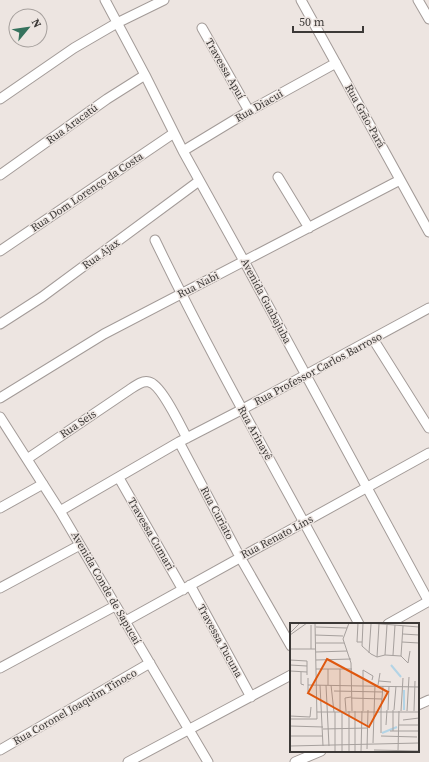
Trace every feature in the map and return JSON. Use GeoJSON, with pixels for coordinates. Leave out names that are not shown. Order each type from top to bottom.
{"type":"FeatureCollection","features":[{"type":"Feature","properties":{"kind":"street","name":"Avenida Guabajuba"},"geometry":{"type":"LineString","coordinates":[[105,0],[199,181],[429,601]]}},
{"type":"Feature","properties":{"kind":"street"},"geometry":{"type":"LineString","coordinates":[[0,99],[74,48],[117,23],[164,0]]}},
{"type":"Feature","properties":{"kind":"street","name":"Rua Grão-Pará"},"geometry":{"type":"LineString","coordinates":[[301,0],[429,232]]}},
{"type":"Feature","properties":{"kind":"street"},"geometry":{"type":"LineString","coordinates":[[418,0],[429,19]]}},
{"type":"Feature","properties":{"kind":"street","name":"Travessa Apuí"},"geometry":{"type":"LineString","coordinates":[[202,28],[249,111]]}},
{"type":"Feature","properties":{"kind":"street","name":"Rua Diacui"},"geometry":{"type":"LineString","coordinates":[[183,151],[249,111],[336,63]]}},
{"type":"Feature","properties":{"kind":"street","name":"Rua Aracatú"},"geometry":{"type":"LineString","coordinates":[[0,175],[107,99],[145,75]]}},
{"type":"Feature","properties":{"kind":"street","name":"Rua Dom Lorenço da Costa"},"geometry":{"type":"LineString","coordinates":[[0,251],[174,133]]}},
{"type":"Feature","properties":{"kind":"street"},"geometry":{"type":"LineString","coordinates":[[278,177],[309,228]]}},
{"type":"Feature","properties":{"kind":"street","name":"Rua Nabi"},"geometry":{"type":"LineString","coordinates":[[0,398],[104,334],[400,180]]}},
{"type":"Feature","properties":{"kind":"street","name":"Rua Ajax"},"geometry":{"type":"LineString","coordinates":[[0,324],[42,297],[199,181]]}},
{"type":"Feature","properties":{"kind":"street","name":"Rua Arinayê"},"geometry":{"type":"LineString","coordinates":[[155,240],[241,410],[305,522],[359,623]]}},
{"type":"Feature","properties":{"kind":"street","name":"Rua Professor Carlos Barroso"},"geometry":{"type":"LineString","coordinates":[[60,511],[183,440],[429,308]]}},
{"type":"Feature","properties":{"kind":"street"},"geometry":{"type":"LineString","coordinates":[[373,339],[429,428]]}},
{"type":"Feature","properties":{"kind":"street","name":"Rua Curiato"},"geometry":{"type":"LineString","coordinates":[[129,390],[143,382],[150,382],[155,384],[161,392],[240,557],[290,644]]}},
{"type":"Feature","properties":{"kind":"street","name":"Rua Seis"},"geometry":{"type":"LineString","coordinates":[[27,459],[129,390]]}},
{"type":"Feature","properties":{"kind":"street","name":"Avenida Conde de Sapucaí"},"geometry":{"type":"LineString","coordinates":[[1,422],[27,459],[60,511],[124,622],[150,663],[208,762]]}},
{"type":"Feature","properties":{"kind":"street","name":"Rua Renato Lins"},"geometry":{"type":"LineString","coordinates":[[124,622],[429,453]]}},
{"type":"Feature","properties":{"kind":"street","name":"Travessa Cumari"},"geometry":{"type":"LineString","coordinates":[[119,478],[186,588]]}},
{"type":"Feature","properties":{"kind":"street"},"geometry":{"type":"LineString","coordinates":[[0,508],[43,484]]}},
{"type":"Feature","properties":{"kind":"street"},"geometry":{"type":"LineString","coordinates":[[0,588],[80,545]]}},
{"type":"Feature","properties":{"kind":"street","name":"Travessa Tucuna"},"geometry":{"type":"LineString","coordinates":[[186,588],[251,697]]}},
{"type":"Feature","properties":{"kind":"street"},"geometry":{"type":"LineString","coordinates":[[390,623],[429,601]]}},
{"type":"Feature","properties":{"kind":"street"},"geometry":{"type":"LineString","coordinates":[[0,668],[115,606]]}},
{"type":"Feature","properties":{"kind":"street","name":"Rua Coronel Joaquim Tinoco"},"geometry":{"type":"LineString","coordinates":[[0,750],[150,663]]}},
{"type":"Feature","properties":{"kind":"street"},"geometry":{"type":"LineString","coordinates":[[128,762],[290,676]]}},
{"type":"Feature","properties":{"kind":"street"},"geometry":{"type":"LineString","coordinates":[[419,704],[429,700]]}},
{"type":"Feature","properties":{"kind":"street"},"geometry":{"type":"LineString","coordinates":[[295,762],[319,752]]}}]}
